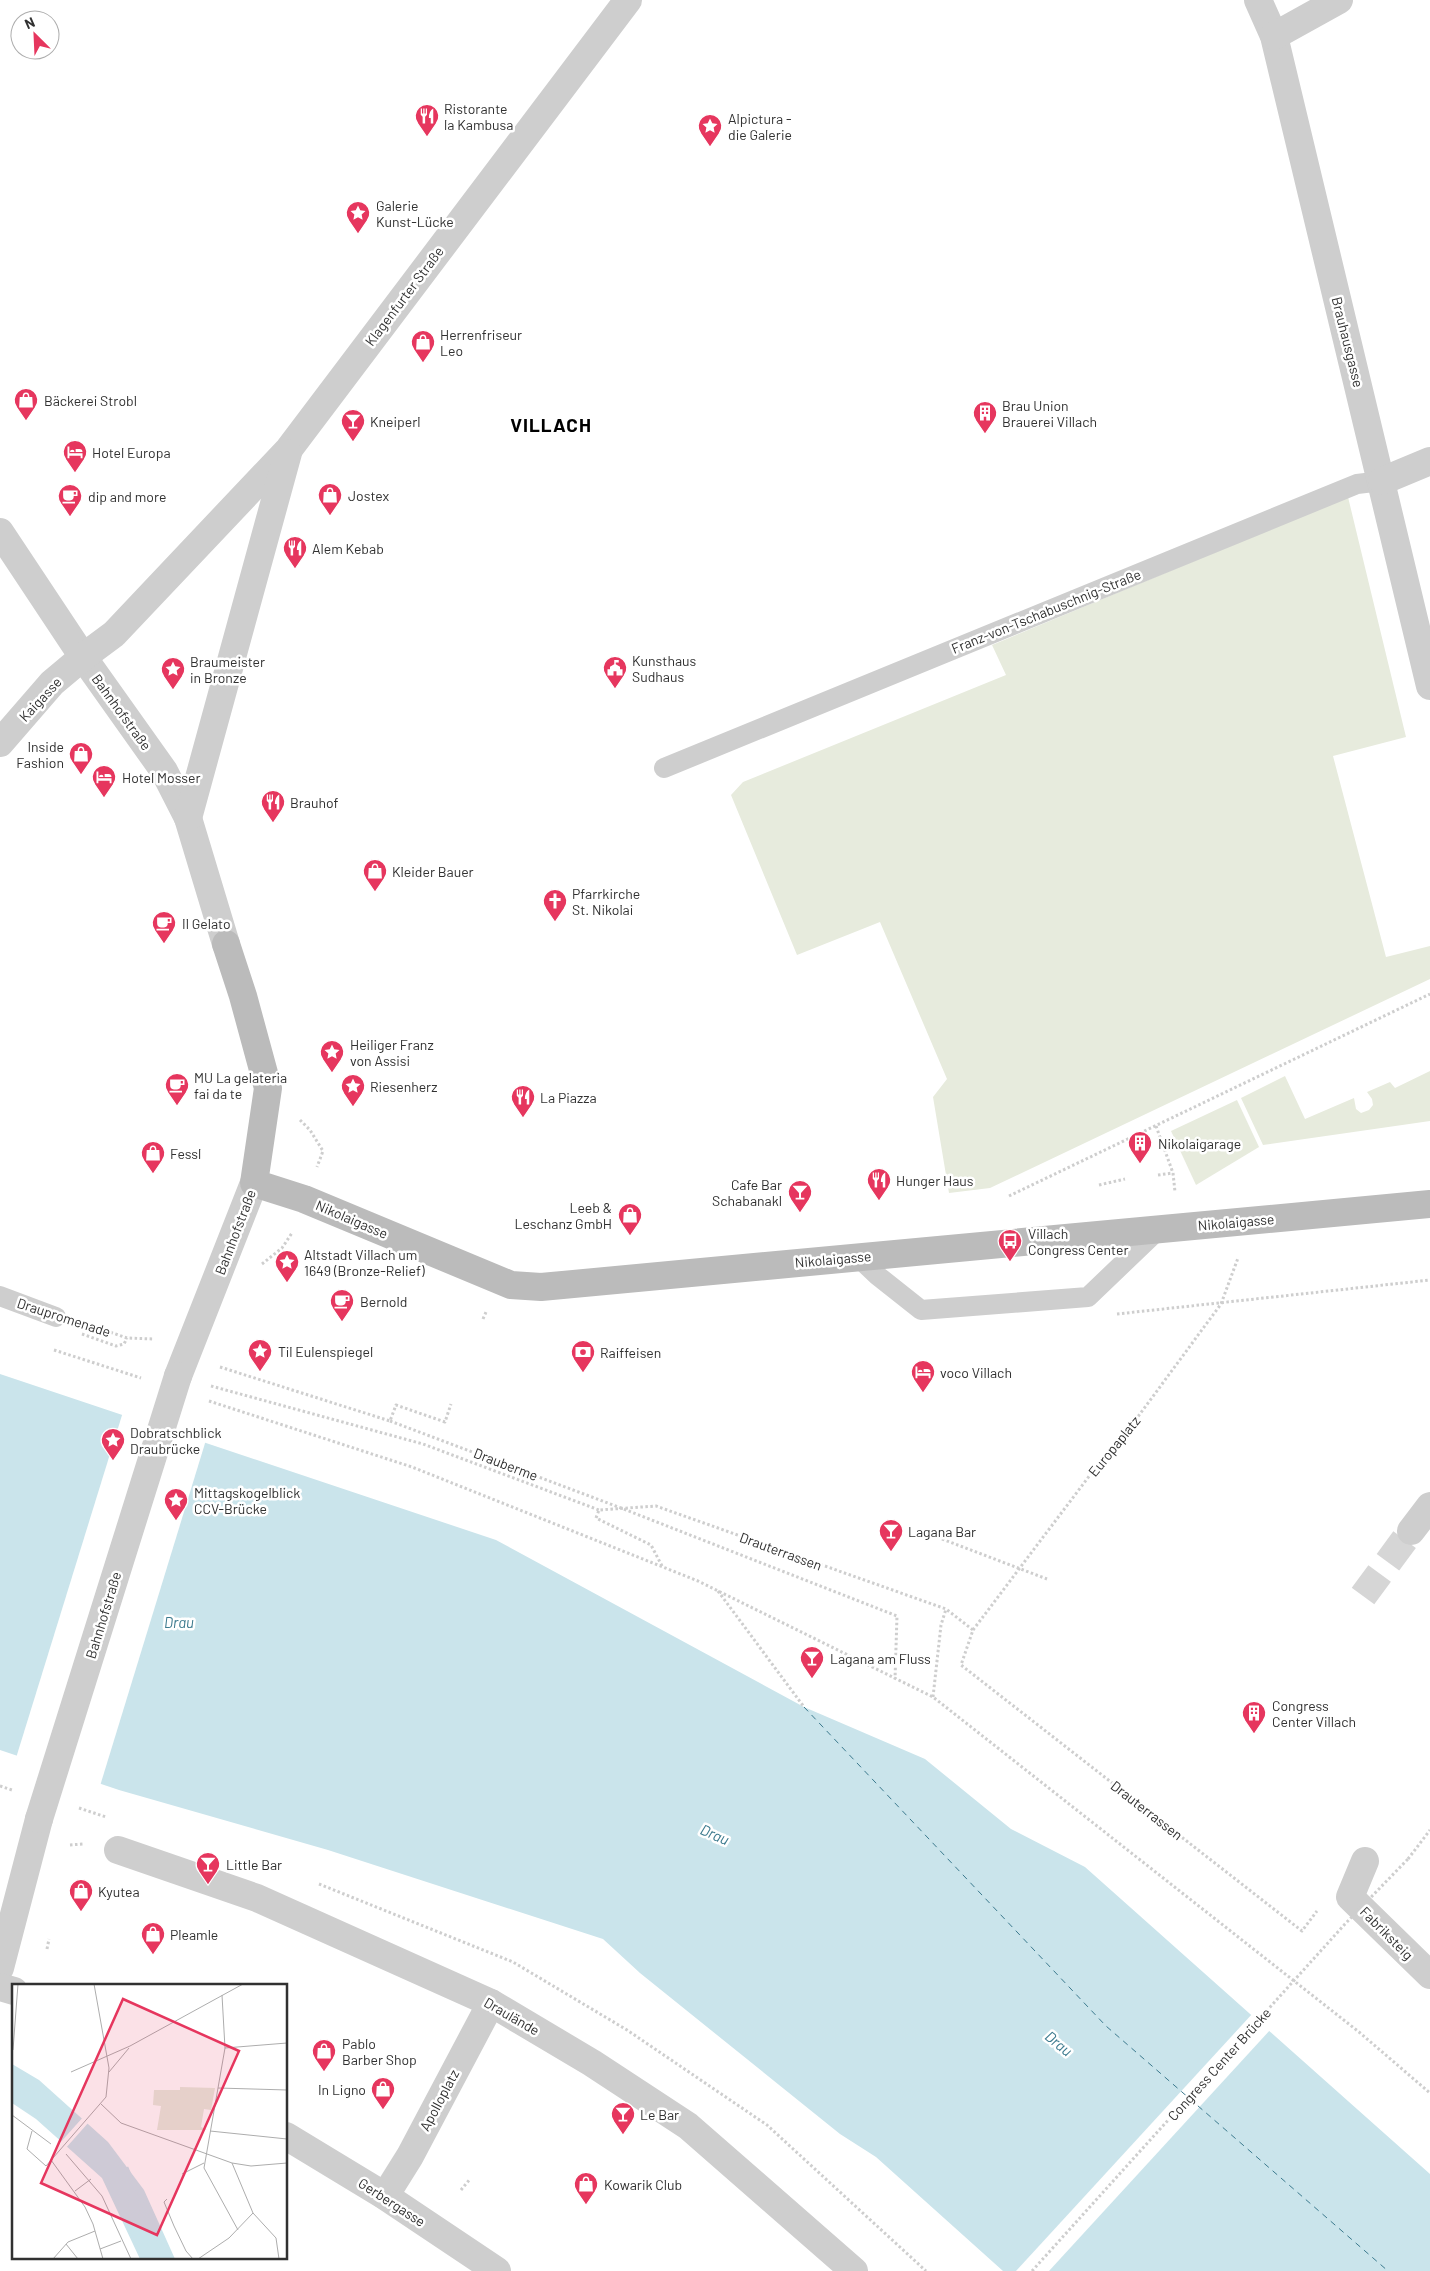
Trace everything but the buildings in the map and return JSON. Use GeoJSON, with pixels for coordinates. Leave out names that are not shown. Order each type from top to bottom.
{"type":"FeatureCollection","features":[{"type":"Feature","properties":{"kind":"street","name":"Klagenfurter Straße"},"geometry":{"type":"LineString","coordinates":[[83,657],[114,634],[289,449],[628,0]]}},
{"type":"Feature","properties":{"kind":"street","name":"Brauhausgasse"},"geometry":{"type":"LineString","coordinates":[[1258,0],[1274,36],[1430,686]]}},
{"type":"Feature","properties":{"kind":"street"},"geometry":{"type":"LineString","coordinates":[[1274,36],[1340,0]]}},
{"type":"Feature","properties":{"kind":"street","name":"Klagenfurter Straße"},"geometry":{"type":"LineString","coordinates":[[188,818],[289,449]]}},
{"type":"Feature","properties":{"kind":"street","name":"Franz-von-Tschabuschnig-Straße"},"geometry":{"type":"LineString","coordinates":[[1382,481],[1430,461]]}},
{"type":"Feature","properties":{"kind":"street","name":"Bahnhofstraße"},"geometry":{"type":"LineString","coordinates":[[0,532],[83,657],[164,771],[188,818],[243,996],[268,1088],[254,1183],[178,1376],[39,1820],[0,1968]]}},
{"type":"Feature","properties":{"kind":"street","name":"Kaigasse"},"geometry":{"type":"LineString","coordinates":[[0,743],[52,683],[83,657]]}},
{"type":"Feature","properties":{"kind":"street","name":"Nikolaigasse"},"geometry":{"type":"LineString","coordinates":[[254,1183],[304,1199],[511,1285],[541,1287],[1430,1204]]}},
{"type":"Feature","properties":{"kind":"street"},"geometry":{"type":"LineString","coordinates":[[1411,1531],[1430,1506]]}},
{"type":"Feature","properties":{"kind":"street","name":"Draulände"},"geometry":{"type":"LineString","coordinates":[[118,1850],[257,1898],[491,2003],[592,2063],[688,2126],[854,2271]]}},
{"type":"Feature","properties":{"kind":"street","name":"Fabriksteig"},"geometry":{"type":"LineString","coordinates":[[1365,1861],[1350,1897],[1430,1975]]}},
{"type":"Feature","properties":{"kind":"street"},"geometry":{"type":"LineString","coordinates":[[0,1986],[12,1990]]}},
{"type":"Feature","properties":{"kind":"street","name":"Apolloplatz"},"geometry":{"type":"LineString","coordinates":[[386,2196],[410,2156],[491,2003]]}},
{"type":"Feature","properties":{"kind":"street","name":"Gerbergasse"},"geometry":{"type":"LineString","coordinates":[[288,2137],[386,2196],[497,2271]]}},
{"type":"Feature","properties":{"kind":"lane","name":"Franz-von-Tschabuschnig-Straße"},"geometry":{"type":"LineString","coordinates":[[664,768],[1357,484],[1382,481]]}},
{"type":"Feature","properties":{"kind":"lane"},"geometry":{"type":"LineString","coordinates":[[858,1257],[878,1276],[921,1310],[1078,1298],[1088,1297],[1160,1228]]}},
{"type":"Feature","properties":{"kind":"lane","name":"Draupromenade"},"geometry":{"type":"LineString","coordinates":[[0,1296],[56,1317]]}},
{"type":"Feature","properties":{"kind":"path"},"geometry":{"type":"LineString","coordinates":[[1009,1196],[1430,994]]}},
{"type":"Feature","properties":{"kind":"path"},"geometry":{"type":"LineString","coordinates":[[1156,1126],[1173,1173],[1176,1200]]}},
{"type":"Feature","properties":{"kind":"path"},"geometry":{"type":"LineString","coordinates":[[310,1130],[323,1151],[317,1169]]}},
{"type":"Feature","properties":{"kind":"path"},"geometry":{"type":"LineString","coordinates":[[1158,1174],[1173,1173]]}},
{"type":"Feature","properties":{"kind":"path"},"geometry":{"type":"LineString","coordinates":[[1099,1185],[1125,1179]]}},
{"type":"Feature","properties":{"kind":"path","name":"Europaplatz"},"geometry":{"type":"LineString","coordinates":[[1005,1587],[1137,1418],[1221,1304],[1240,1252],[1239,1222]]}},
{"type":"Feature","properties":{"kind":"path"},"geometry":{"type":"LineString","coordinates":[[1221,1304],[1430,1280]]}},
{"type":"Feature","properties":{"kind":"path","name":"Draupromenade"},"geometry":{"type":"LineString","coordinates":[[56,1317],[65,1317],[128,1338],[157,1338]]}},
{"type":"Feature","properties":{"kind":"path","name":"Draupromenade"},"geometry":{"type":"LineString","coordinates":[[101,1341],[116,1346],[124,1344],[128,1338]]}},
{"type":"Feature","properties":{"kind":"path"},"geometry":{"type":"LineString","coordinates":[[46,1348],[148,1381]]}},
{"type":"Feature","properties":{"kind":"path","name":"Drauberme"},"geometry":{"type":"LineString","coordinates":[[215,1366],[390,1421],[621,1508],[897,1616],[895,1678]]}},
{"type":"Feature","properties":{"kind":"path"},"geometry":{"type":"LineString","coordinates":[[208,1386],[423,1444],[599,1510],[596,1518],[651,1545],[662,1567]]}},
{"type":"Feature","properties":{"kind":"path"},"geometry":{"type":"LineString","coordinates":[[205,1399],[412,1467],[662,1567],[718,1591],[934,1698],[1359,2032],[1430,2093]]}},
{"type":"Feature","properties":{"kind":"path"},"geometry":{"type":"LineString","coordinates":[[390,1421],[396,1405],[445,1422],[452,1404]]}},
{"type":"Feature","properties":{"kind":"path","name":"Drauterrassen"},"geometry":{"type":"LineString","coordinates":[[599,1510],[656,1506],[946,1609],[973,1630]]}},
{"type":"Feature","properties":{"kind":"path"},"geometry":{"type":"LineString","coordinates":[[942,1539],[1046,1579]]}},
{"type":"Feature","properties":{"kind":"path","name":"Drauterrassen"},"geometry":{"type":"LineString","coordinates":[[1005,1587],[973,1630],[961,1665],[1302,1931],[1336,1886],[1350,1897]]}},
{"type":"Feature","properties":{"kind":"path"},"geometry":{"type":"LineString","coordinates":[[718,1591],[804,1707]]}},
{"type":"Feature","properties":{"kind":"path"},"geometry":{"type":"LineString","coordinates":[[934,1698],[941,1625],[946,1609]]}},
{"type":"Feature","properties":{"kind":"path","name":"Congress Center Brücke"},"geometry":{"type":"LineString","coordinates":[[1032,2271],[1339,1931],[1408,1859],[1430,1830]]}},
{"type":"Feature","properties":{"kind":"path"},"geometry":{"type":"LineString","coordinates":[[65,1845],[87,1844]]}},
{"type":"Feature","properties":{"kind":"path"},"geometry":{"type":"LineString","coordinates":[[47,1949],[50,1939]]}},
{"type":"Feature","properties":{"kind":"path"},"geometry":{"type":"LineString","coordinates":[[461,2190],[470,2179]]}},
{"type":"Feature","properties":{"kind":"shaded area"},"geometry":{"type":"Polygon","coordinates":[[[1348,497],[1406,737],[1333,756],[1386,957],[1430,946],[1430,979],[990,1188],[949,1193],[933,1097],[947,1079],[880,922],[797,955],[731,795],[743,782],[1006,675],[992,645],[1348,497]]]}},
{"type":"Feature","properties":{"kind":"shaded area"},"geometry":{"type":"Polygon","coordinates":[[[1430,1071],[1430,1121],[1263,1145],[1241,1098],[1285,1076],[1305,1119],[1354,1098],[1356,1109],[1361,1113],[1369,1110],[1373,1105],[1372,1099],[1367,1092],[1390,1082],[1395,1088],[1430,1071]]]}},
{"type":"Feature","properties":{"kind":"shaded area"},"geometry":{"type":"Polygon","coordinates":[[[1237,1100],[1259,1147],[1196,1185],[1171,1131],[1237,1100]]]}},
{"type":"Feature","properties":{"kind":"water","name":"Drau"},"geometry":{"type":"Polygon","coordinates":[[[0,1374],[496,1540],[804,1707],[925,1759],[1011,1829],[1085,1867],[1430,2174],[1430,2271],[1003,2271],[876,2157],[840,2134],[640,1973],[603,1939],[328,1850],[119,1790],[0,1750],[0,1374]]]}},
{"type":"Feature","properties":{"kind":"pier"},"geometry":{"type":"Polygon","coordinates":[[[123,1412],[206,1440],[100,1786],[16,1758],[123,1412]]]}},
{"type":"Feature","properties":{"kind":"pier"},"geometry":{"type":"Polygon","coordinates":[[[1253,2013],[1271,2029],[1049,2271],[1016,2271],[1253,2013]]]}},
{"type":"Feature","properties":{"kind":"ferry route"},"geometry":{"type":"LineString","coordinates":[[804,1707],[1106,2026],[1388,2271]]}},
{"type":"Feature","properties":{"kind":"tunnel"},"geometry":{"type":"LineString","coordinates":[[1363,1596],[1411,1531]]}},
{"type":"Feature","properties":{"kind":"place","name":"Ristorante la Kambusa"},"geometry":{"type":"Point","coordinates":[427,137]}},
{"type":"Feature","properties":{"kind":"place","name":"Alpictura - die Galerie"},"geometry":{"type":"Point","coordinates":[710,147]}},
{"type":"Feature","properties":{"kind":"place","name":"Galerie Kunst-Lücke"},"geometry":{"type":"Point","coordinates":[358,234]}},
{"type":"Feature","properties":{"kind":"place","name":"Herrenfriseur Leo"},"geometry":{"type":"Point","coordinates":[423,363]}},
{"type":"Feature","properties":{"kind":"place","name":"Bäckerei Strobl"},"geometry":{"type":"Point","coordinates":[26,421]}},
{"type":"Feature","properties":{"kind":"place","name":"Brau Union Brauerei Villach"},"geometry":{"type":"Point","coordinates":[985,434]}},
{"type":"Feature","properties":{"kind":"place","name":"Kneiperl"},"geometry":{"type":"Point","coordinates":[353,442]}},
{"type":"Feature","properties":{"kind":"place","name":"Hotel Europa"},"geometry":{"type":"Point","coordinates":[75,473]}},
{"type":"Feature","properties":{"kind":"place","name":"Jostex"},"geometry":{"type":"Point","coordinates":[330,516]}},
{"type":"Feature","properties":{"kind":"place","name":"dip and more"},"geometry":{"type":"Point","coordinates":[70,517]}},
{"type":"Feature","properties":{"kind":"place","name":"Alem Kebab"},"geometry":{"type":"Point","coordinates":[295,569]}},
{"type":"Feature","properties":{"kind":"place","name":"Kunsthaus Sudhaus"},"geometry":{"type":"Point","coordinates":[615,689]}},
{"type":"Feature","properties":{"kind":"place","name":"Braumeister in Bronze"},"geometry":{"type":"Point","coordinates":[173,690]}},
{"type":"Feature","properties":{"kind":"place","name":"Inside Fashion"},"geometry":{"type":"Point","coordinates":[81,775]}},
{"type":"Feature","properties":{"kind":"place","name":"Hotel Mosser"},"geometry":{"type":"Point","coordinates":[104,798]}},
{"type":"Feature","properties":{"kind":"place","name":"Brauhof"},"geometry":{"type":"Point","coordinates":[273,823]}},
{"type":"Feature","properties":{"kind":"place","name":"Kleider Bauer"},"geometry":{"type":"Point","coordinates":[375,892]}},
{"type":"Feature","properties":{"kind":"place","name":"Pfarrkirche St. Nikolai"},"geometry":{"type":"Point","coordinates":[555,922]}},
{"type":"Feature","properties":{"kind":"place","name":"Il Gelato"},"geometry":{"type":"Point","coordinates":[164,944]}},
{"type":"Feature","properties":{"kind":"place","name":"Heiliger Franz von Assisi"},"geometry":{"type":"Point","coordinates":[332,1073]}},
{"type":"Feature","properties":{"kind":"place","name":"MU La gelateria fai da te"},"geometry":{"type":"Point","coordinates":[177,1106]}},
{"type":"Feature","properties":{"kind":"place","name":"Riesenherz"},"geometry":{"type":"Point","coordinates":[353,1107]}},
{"type":"Feature","properties":{"kind":"place","name":"La Piazza"},"geometry":{"type":"Point","coordinates":[523,1118]}},
{"type":"Feature","properties":{"kind":"place","name":"Nikolaigarage"},"geometry":{"type":"Point","coordinates":[1140,1164]}},
{"type":"Feature","properties":{"kind":"place","name":"Fessl"},"geometry":{"type":"Point","coordinates":[153,1174]}},
{"type":"Feature","properties":{"kind":"place","name":"Hunger Haus"},"geometry":{"type":"Point","coordinates":[879,1201]}},
{"type":"Feature","properties":{"kind":"place","name":"Cafe Bar Schabanakl"},"geometry":{"type":"Point","coordinates":[800,1213]}},
{"type":"Feature","properties":{"kind":"place","name":"Leeb & Leschanz GmbH"},"geometry":{"type":"Point","coordinates":[630,1236]}},
{"type":"Feature","properties":{"kind":"place","name":"Villach Congress Center"},"geometry":{"type":"Point","coordinates":[1010,1262]}},
{"type":"Feature","properties":{"kind":"place","name":"Altstadt Villach um 1649 (Bronze-Relief)"},"geometry":{"type":"Point","coordinates":[287,1283]}},
{"type":"Feature","properties":{"kind":"place","name":"Bernold"},"geometry":{"type":"Point","coordinates":[342,1322]}},
{"type":"Feature","properties":{"kind":"place","name":"Til Eulenspiegel"},"geometry":{"type":"Point","coordinates":[260,1372]}},
{"type":"Feature","properties":{"kind":"place","name":"Raiffeisen"},"geometry":{"type":"Point","coordinates":[583,1373]}},
{"type":"Feature","properties":{"kind":"place","name":"voco Villach"},"geometry":{"type":"Point","coordinates":[923,1393]}},
{"type":"Feature","properties":{"kind":"place","name":"Dobratschblick Draubrücke"},"geometry":{"type":"Point","coordinates":[113,1461]}},
{"type":"Feature","properties":{"kind":"place","name":"Mittagskogelblick CCV-Brücke"},"geometry":{"type":"Point","coordinates":[176,1521]}},
{"type":"Feature","properties":{"kind":"place","name":"Lagana Bar"},"geometry":{"type":"Point","coordinates":[891,1552]}},
{"type":"Feature","properties":{"kind":"place","name":"Lagana am Fluss"},"geometry":{"type":"Point","coordinates":[812,1679]}},
{"type":"Feature","properties":{"kind":"place","name":"Congress Center Villach"},"geometry":{"type":"Point","coordinates":[1254,1734]}},
{"type":"Feature","properties":{"kind":"place","name":"Little Bar"},"geometry":{"type":"Point","coordinates":[208,1885]}},
{"type":"Feature","properties":{"kind":"place","name":"Kyutea"},"geometry":{"type":"Point","coordinates":[81,1912]}},
{"type":"Feature","properties":{"kind":"place","name":"Pleamle"},"geometry":{"type":"Point","coordinates":[153,1955]}},
{"type":"Feature","properties":{"kind":"place","name":"Pablo Barber Shop"},"geometry":{"type":"Point","coordinates":[324,2072]}},
{"type":"Feature","properties":{"kind":"place","name":"In Ligno"},"geometry":{"type":"Point","coordinates":[383,2110]}},
{"type":"Feature","properties":{"kind":"place","name":"Le Bar"},"geometry":{"type":"Point","coordinates":[623,2135]}},
{"type":"Feature","properties":{"kind":"place","name":"Kowarik Club"},"geometry":{"type":"Point","coordinates":[586,2205]}},
{"type":"Feature","properties":{"kind":"district","name":"VILLACH"},"geometry":{"type":"Point","coordinates":[551,424]}}]}
